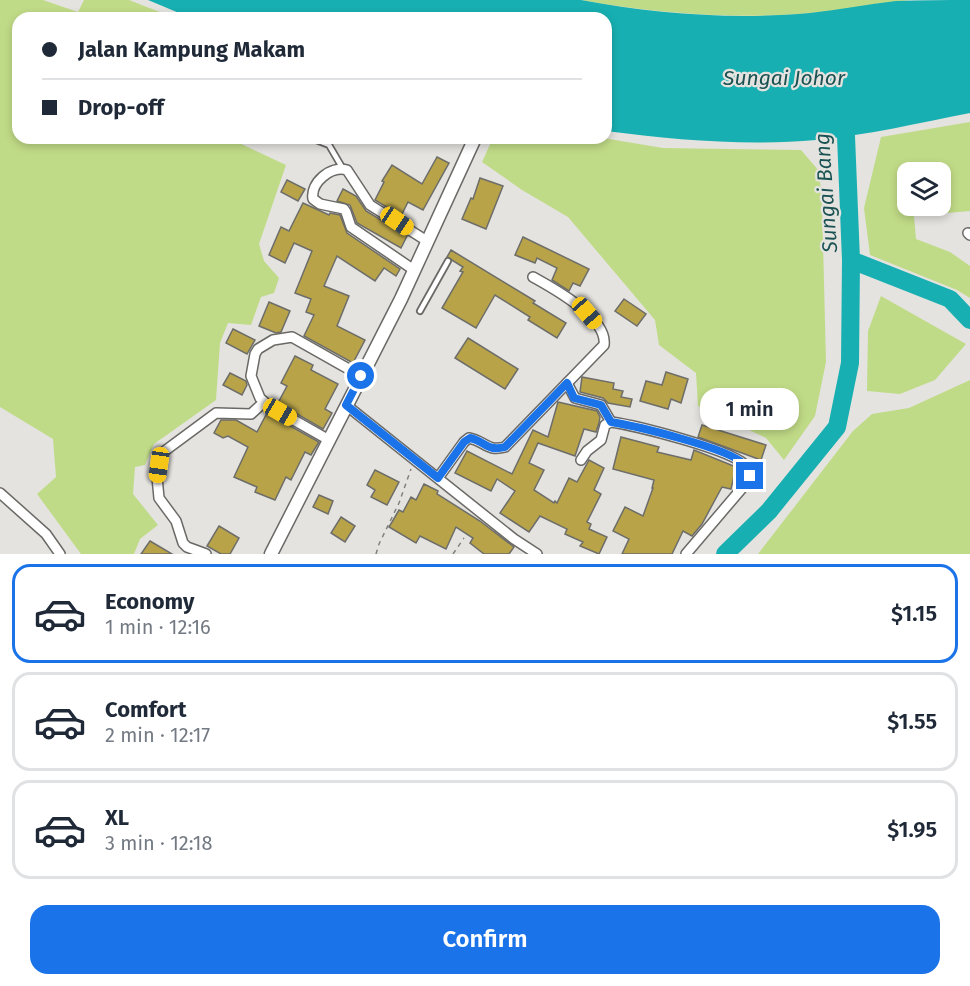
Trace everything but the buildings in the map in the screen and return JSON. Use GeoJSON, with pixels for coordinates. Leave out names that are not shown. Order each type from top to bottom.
{"type":"FeatureCollection","features":[{"type":"Feature","properties":{"kind":"street"},"geometry":{"type":"LineString","coordinates":[[271,554],[414,270],[473,144]]}},
{"type":"Feature","properties":{"kind":"street"},"geometry":{"type":"LineString","coordinates":[[414,270],[351,228],[344,210],[320,204],[313,199],[312,190],[334,170],[343,169],[350,173],[370,204],[427,242]]}},
{"type":"Feature","properties":{"kind":"street"},"geometry":{"type":"LineString","coordinates":[[438,478],[464,442],[470,438],[489,448],[505,447],[602,348],[604,338],[587,313],[570,299],[533,276]]}},
{"type":"Feature","properties":{"kind":"street"},"geometry":{"type":"LineString","coordinates":[[329,440],[264,402],[253,383],[251,368],[258,349],[273,340],[285,337],[299,340],[361,376]]}},
{"type":"Feature","properties":{"kind":"street"},"geometry":{"type":"LineString","coordinates":[[567,383],[574,398],[601,405],[611,422]]}},
{"type":"Feature","properties":{"kind":"street"},"geometry":{"type":"LineString","coordinates":[[206,554],[187,547],[183,543],[176,521],[159,498],[157,477],[161,457],[166,450],[212,415],[226,412],[251,414],[264,402]]}},
{"type":"Feature","properties":{"kind":"street"},"geometry":{"type":"LineString","coordinates":[[346,405],[514,539],[537,554]]}},
{"type":"Feature","properties":{"kind":"street"},"geometry":{"type":"LineString","coordinates":[[581,460],[587,451],[601,440],[605,425],[611,422],[710,447],[743,462],[750,476],[743,488],[686,554]]}},
{"type":"Feature","properties":{"kind":"street"},"geometry":{"type":"LineString","coordinates":[[0,493],[46,534],[60,554]]}},
{"type":"Feature","properties":{"kind":"lane"},"geometry":{"type":"LineString","coordinates":[[326,144],[343,169]]}},
{"type":"Feature","properties":{"kind":"lane"},"geometry":{"type":"LineString","coordinates":[[420,311],[448,261]]}},
{"type":"Feature","properties":{"kind":"path"},"geometry":{"type":"LineString","coordinates":[[376,554],[399,503],[414,459]]}},
{"type":"Feature","properties":{"kind":"path"},"geometry":{"type":"LineString","coordinates":[[453,554],[464,538]]}},
{"type":"Feature","properties":{"kind":"green space"},"geometry":{"type":"Polygon","coordinates":[[[0,0],[43,0],[78,12],[12,12],[12,144],[241,144],[286,165],[259,244],[264,261],[279,278],[274,293],[261,297],[251,325],[228,323],[220,343],[216,400],[154,444],[145,465],[135,467],[133,494],[158,525],[140,539],[134,554],[81,554],[37,494],[56,477],[53,439],[0,407],[0,0]]]}},
{"type":"Feature","properties":{"kind":"green space"},"geometry":{"type":"Polygon","coordinates":[[[84,0],[129,0],[160,12],[78,12],[84,0]]]}},
{"type":"Feature","properties":{"kind":"green space"},"geometry":{"type":"Polygon","coordinates":[[[581,0],[911,0],[811,13],[755,16],[666,12],[581,0]]]}},
{"type":"Feature","properties":{"kind":"green space"},"geometry":{"type":"Polygon","coordinates":[[[970,122],[970,211],[951,213],[951,162],[897,162],[897,216],[914,216],[916,239],[950,252],[970,266],[970,298],[957,290],[870,255],[864,208],[881,137],[970,122]]]}},
{"type":"Feature","properties":{"kind":"green space"},"geometry":{"type":"Polygon","coordinates":[[[612,140],[663,148],[801,150],[819,171],[822,202],[826,362],[815,416],[784,460],[766,438],[698,406],[696,373],[659,345],[655,320],[568,217],[522,190],[482,162],[490,144],[612,144],[612,140]]]}},
{"type":"Feature","properties":{"kind":"green space"},"geometry":{"type":"Polygon","coordinates":[[[881,296],[966,344],[935,380],[900,394],[867,391],[868,331],[881,296]]]}},
{"type":"Feature","properties":{"kind":"green space"},"geometry":{"type":"Polygon","coordinates":[[[970,380],[970,554],[758,554],[853,431],[872,414],[909,408],[970,380]]]}},
{"type":"Feature","properties":{"kind":"water","name":"Sungai Johor"},"geometry":{"type":"Polygon","coordinates":[[[148,0],[581,0],[666,12],[753,16],[810,13],[896,1],[970,0],[970,113],[855,135],[790,142],[711,141],[612,132],[612,12],[177,12],[148,0]]]}},
{"type":"Feature","properties":{"kind":"waterway","name":"Sungai Bang"},"geometry":{"type":"LineString","coordinates":[[841,112],[846,136],[851,260],[950,299],[970,320]]}},
{"type":"Feature","properties":{"kind":"waterway"},"geometry":{"type":"LineString","coordinates":[[725,554],[769,511],[837,427],[850,363],[851,260]]}},
{"type":"Feature","properties":{"kind":"route"},"geometry":{"type":"LineString","coordinates":[[361,376],[346,405],[438,478],[464,442],[470,438],[489,448],[505,447],[567,383],[574,398],[601,405],[611,422],[710,447],[743,462],[750,476]]}}]}
